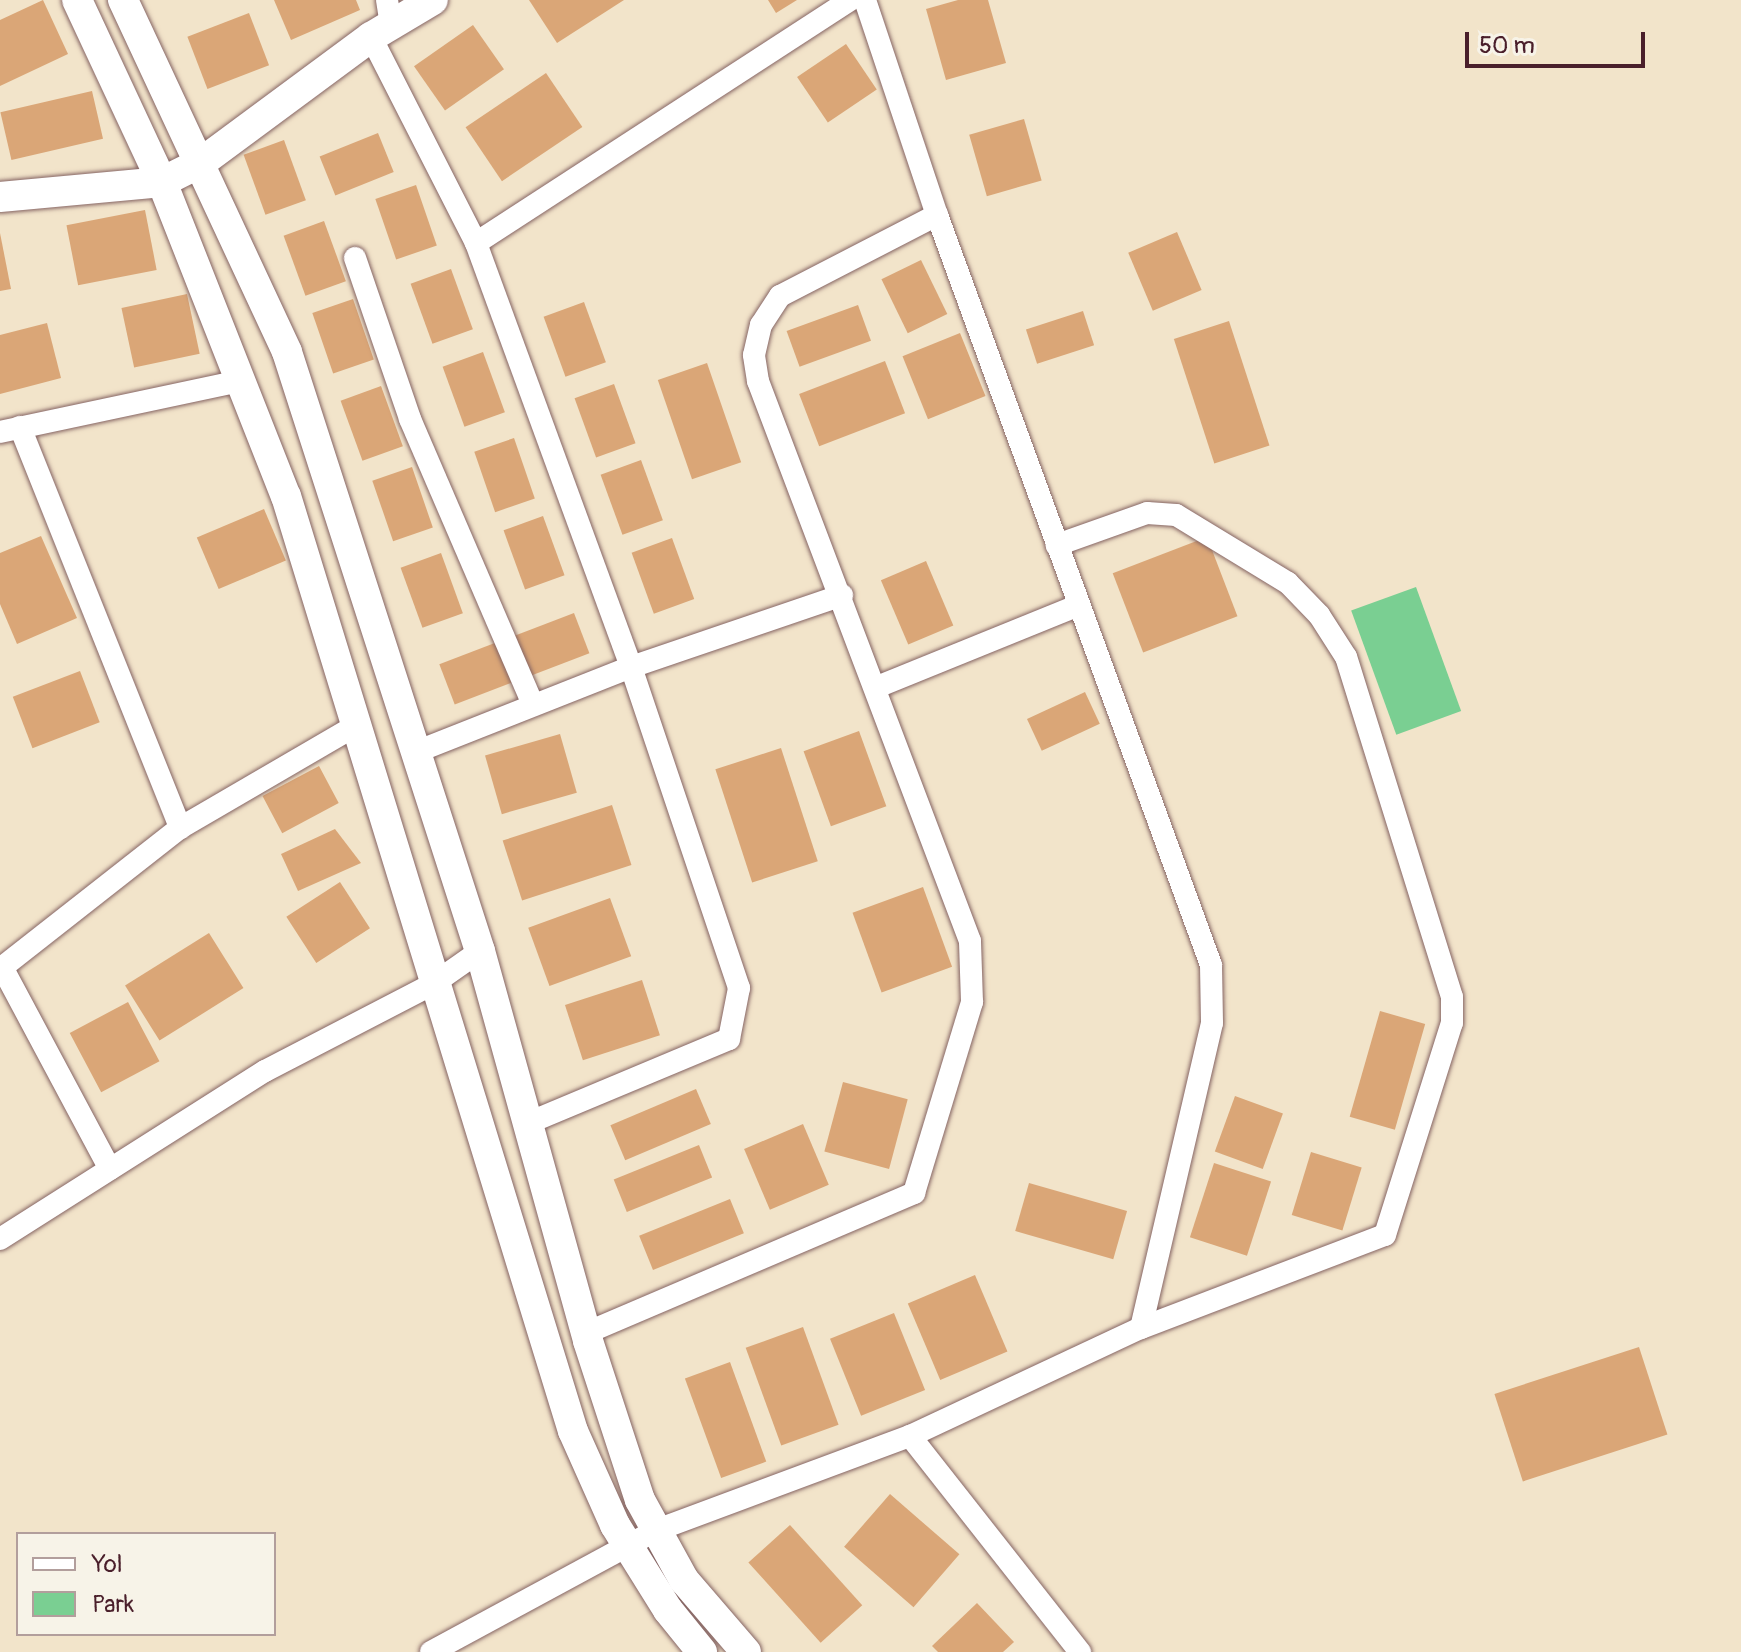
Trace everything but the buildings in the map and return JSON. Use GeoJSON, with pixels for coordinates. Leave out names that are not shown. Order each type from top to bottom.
{"type":"FeatureCollection","features":[{"type":"Feature","properties":{"kind":"street"},"geometry":{"type":"LineString","coordinates":[[77,0],[162,182],[286,496],[433,984],[573,1431],[627,1544],[702,1652]]}},
{"type":"Feature","properties":{"kind":"street"},"geometry":{"type":"LineString","coordinates":[[123,0],[202,162],[287,352],[480,951],[586,1333],[640,1500],[684,1580],[746,1652]]}},
{"type":"Feature","properties":{"kind":"street"},"geometry":{"type":"LineString","coordinates":[[0,197],[162,182],[202,162],[383,21],[433,0]]}},
{"type":"Feature","properties":{"kind":"street"},"geometry":{"type":"LineString","coordinates":[[476,243],[850,0]]}},
{"type":"Feature","properties":{"kind":"street"},"geometry":{"type":"LineString","coordinates":[[865,0],[937,215],[1207,946],[1214,984],[1212,1023],[1141,1328]]}},
{"type":"Feature","properties":{"kind":"street"},"geometry":{"type":"LineString","coordinates":[[383,21],[476,243],[631,667],[739,988],[729,1039],[528,1123]]}},
{"type":"Feature","properties":{"kind":"street"},"geometry":{"type":"LineString","coordinates":[[586,1333],[914,1193],[972,1002],[972,959],[965,922],[758,381],[756,342],[780,296],[937,215]]}},
{"type":"Feature","properties":{"kind":"street"},"geometry":{"type":"LineString","coordinates":[[355,258],[410,419],[533,705]]}},
{"type":"Feature","properties":{"kind":"street"},"geometry":{"type":"LineString","coordinates":[[180,828],[10,430],[240,381]]}},
{"type":"Feature","properties":{"kind":"street"},"geometry":{"type":"LineString","coordinates":[[431,1652],[657,1530],[910,1436],[1141,1328],[1385,1235],[1452,1023],[1452,997],[1356,680],[1334,636],[1305,598],[1271,570],[1165,513],[1147,513],[1057,545]]}},
{"type":"Feature","properties":{"kind":"street"},"geometry":{"type":"LineString","coordinates":[[416,752],[631,667],[842,595]]}},
{"type":"Feature","properties":{"kind":"street"},"geometry":{"type":"LineString","coordinates":[[877,687],[1079,605]]}},
{"type":"Feature","properties":{"kind":"street"},"geometry":{"type":"LineString","coordinates":[[110,1169],[1,968],[180,828],[355,726]]}},
{"type":"Feature","properties":{"kind":"street"},"geometry":{"type":"LineString","coordinates":[[0,1239],[265,1071],[433,984],[480,951]]}},
{"type":"Feature","properties":{"kind":"street"},"geometry":{"type":"LineString","coordinates":[[910,1436],[1080,1652]]}},
{"type":"Feature","properties":{"kind":"green space"},"geometry":{"type":"Polygon","coordinates":[[[1416,587],[1461,711],[1396,735],[1351,611],[1416,587]]]}}]}
